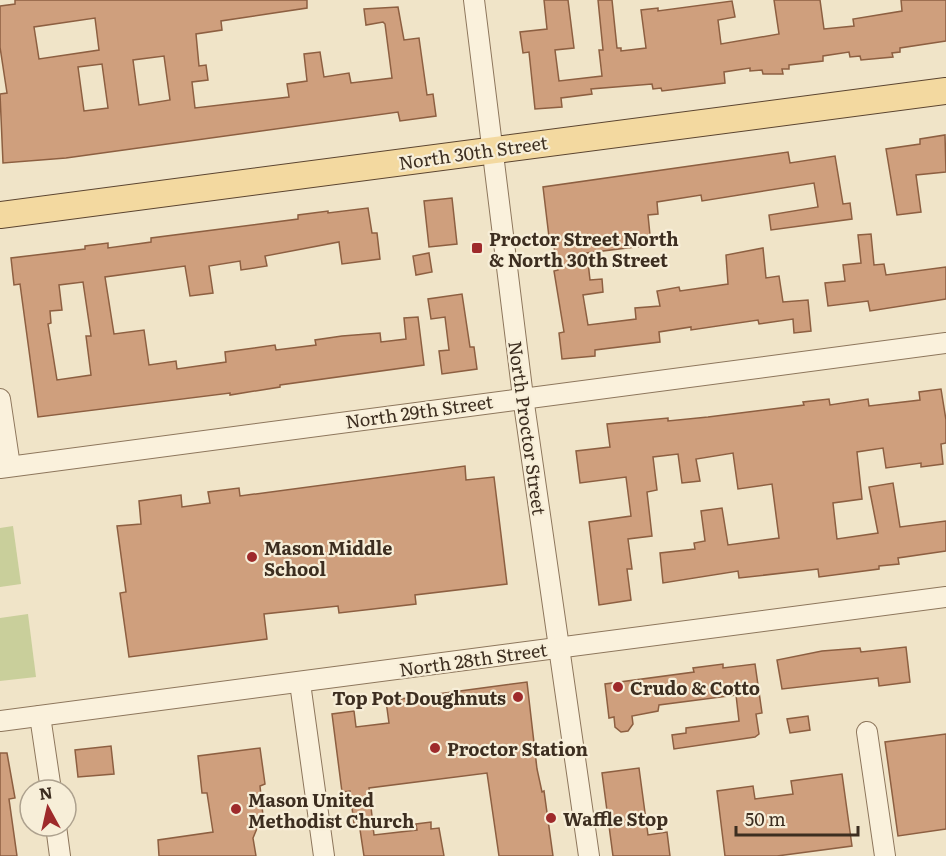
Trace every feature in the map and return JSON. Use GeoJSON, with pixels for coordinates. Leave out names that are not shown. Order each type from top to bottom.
{"type":"FeatureCollection","features":[{"type":"Feature","properties":{"kind":"main road","name":"North 30th Street"},"geometry":{"type":"LineString","coordinates":[[0,215],[946,91]]}},
{"type":"Feature","properties":{"kind":"street","name":"North Proctor Street"},"geometry":{"type":"LineString","coordinates":[[474,0],[524,398],[589,856]]}},
{"type":"Feature","properties":{"kind":"street","name":"North 29th Street"},"geometry":{"type":"LineString","coordinates":[[5,467],[946,344]]}},
{"type":"Feature","properties":{"kind":"street"},"geometry":{"type":"LineString","coordinates":[[0,399],[5,467]]}},
{"type":"Feature","properties":{"kind":"street","name":"North 28th Street"},"geometry":{"type":"LineString","coordinates":[[0,722],[559,646],[946,597]]}},
{"type":"Feature","properties":{"kind":"street"},"geometry":{"type":"LineString","coordinates":[[300,683],[324,856]]}},
{"type":"Feature","properties":{"kind":"street"},"geometry":{"type":"LineString","coordinates":[[40,717],[49,778]]}},
{"type":"Feature","properties":{"kind":"street"},"geometry":{"type":"LineString","coordinates":[[867,732],[885,856]]}},
{"type":"Feature","properties":{"kind":"street"},"geometry":{"type":"LineString","coordinates":[[58,838],[60,856]]}},
{"type":"Feature","properties":{"kind":"green space"},"geometry":{"type":"Polygon","coordinates":[[[13,526],[21,584],[0,587],[0,528],[13,526]]]}},
{"type":"Feature","properties":{"kind":"green space"},"geometry":{"type":"Polygon","coordinates":[[[28,614],[36,677],[0,681],[0,618],[28,614]]]}},
{"type":"Feature","properties":{"kind":"building"},"geometry":{"type":"Polygon","coordinates":[[[15,0],[307,0],[307,8],[221,21],[222,30],[196,34],[199,66],[206,65],[208,80],[192,82],[195,108],[289,97],[287,84],[307,81],[304,54],[320,52],[324,77],[349,73],[351,83],[392,78],[385,24],[383,22],[366,25],[364,9],[398,7],[404,40],[419,38],[427,95],[433,94],[436,116],[400,121],[398,112],[66,158],[3,163],[0,94],[7,93],[0,47],[0,6],[15,4],[15,0]],[[95,18],[34,27],[39,59],[99,50],[95,18]],[[164,56],[133,60],[139,105],[170,100],[164,56]],[[102,64],[78,67],[84,111],[108,108],[102,64]]]}},
{"type":"Feature","properties":{"kind":"building"},"geometry":{"type":"Polygon","coordinates":[[[544,0],[568,0],[574,48],[555,50],[559,81],[602,76],[599,50],[603,50],[598,0],[612,0],[617,48],[621,48],[621,51],[646,48],[641,10],[658,8],[658,11],[732,1],[735,17],[718,20],[721,44],[779,34],[774,0],[820,0],[824,29],[854,26],[853,19],[902,11],[901,0],[946,0],[946,41],[900,48],[900,52],[892,53],[893,57],[861,60],[860,56],[850,57],[849,52],[823,56],[823,61],[789,65],[789,69],[782,69],[783,74],[763,74],[762,70],[750,71],[750,68],[724,72],[725,83],[662,91],[661,88],[653,89],[652,84],[591,89],[592,94],[561,98],[562,107],[535,109],[529,52],[523,53],[520,32],[547,29],[544,0]]]}},
{"type":"Feature","properties":{"kind":"building"},"geometry":{"type":"Polygon","coordinates":[[[945,135],[946,172],[916,175],[921,212],[897,215],[886,149],[920,144],[920,139],[945,135]]]}},
{"type":"Feature","properties":{"kind":"building"},"geometry":{"type":"Polygon","coordinates":[[[788,152],[790,163],[835,156],[843,204],[850,203],[852,219],[771,230],[769,215],[818,207],[814,183],[702,201],[701,195],[657,202],[658,214],[648,215],[651,245],[587,253],[590,280],[602,279],[603,292],[583,295],[588,325],[636,319],[635,308],[660,306],[657,291],[679,287],[680,291],[728,284],[726,255],[763,248],[766,278],[779,276],[783,302],[808,300],[811,331],[794,333],[793,319],[759,324],[758,320],[691,330],[691,327],[659,332],[660,342],[595,350],[595,356],[562,359],[559,333],[564,332],[554,271],[558,270],[552,236],[549,237],[543,187],[788,152]]]}},
{"type":"Feature","properties":{"kind":"building"},"geometry":{"type":"Polygon","coordinates":[[[452,198],[457,244],[429,247],[424,201],[452,198]]]}},
{"type":"Feature","properties":{"kind":"building"},"geometry":{"type":"Polygon","coordinates":[[[368,208],[372,233],[377,233],[380,259],[342,264],[339,242],[265,256],[267,266],[241,270],[240,261],[209,266],[213,293],[190,296],[185,266],[105,277],[114,334],[144,330],[149,365],[176,361],[177,369],[226,362],[225,352],[275,345],[276,350],[316,345],[315,340],[342,336],[380,333],[381,342],[406,339],[404,318],[418,317],[424,365],[280,385],[280,387],[230,395],[230,393],[38,417],[20,284],[14,285],[11,258],[85,249],[85,246],[108,243],[108,248],[151,242],[151,238],[298,219],[298,215],[328,211],[328,213],[368,208]],[[83,282],[59,285],[62,310],[50,311],[51,323],[48,324],[57,380],[91,375],[86,336],[91,336],[83,282]]]}},
{"type":"Feature","properties":{"kind":"building"},"geometry":{"type":"Polygon","coordinates":[[[871,234],[874,265],[884,264],[886,275],[946,267],[946,299],[870,311],[868,301],[828,306],[825,283],[845,281],[843,265],[861,263],[858,235],[871,234]]]}},
{"type":"Feature","properties":{"kind":"building"},"geometry":{"type":"Polygon","coordinates":[[[429,253],[432,272],[416,275],[413,256],[429,253]]]}},
{"type":"Feature","properties":{"kind":"building"},"geometry":{"type":"Polygon","coordinates":[[[462,294],[470,347],[474,347],[477,369],[442,374],[439,351],[449,350],[445,317],[431,319],[428,299],[462,294]]]}},
{"type":"Feature","properties":{"kind":"building"},"geometry":{"type":"Polygon","coordinates":[[[941,389],[946,420],[946,443],[941,444],[943,464],[921,467],[921,463],[886,468],[883,448],[857,452],[862,499],[833,503],[837,539],[878,533],[869,487],[893,483],[900,527],[946,521],[946,551],[898,558],[899,564],[879,566],[879,569],[819,577],[818,569],[739,578],[738,571],[663,583],[660,553],[695,549],[694,543],[705,541],[701,511],[722,508],[728,545],[779,538],[772,484],[738,489],[733,453],[696,459],[700,481],[682,483],[678,454],[653,457],[657,490],[647,492],[652,536],[628,539],[632,569],[627,569],[631,600],[599,605],[589,522],[631,516],[626,477],[580,483],[576,451],[610,447],[607,424],[708,417],[804,405],[803,402],[829,399],[830,405],[868,399],[869,406],[920,400],[919,392],[941,389]]]}},
{"type":"Feature","properties":{"kind":"building"},"geometry":{"type":"Polygon","coordinates":[[[465,466],[466,480],[494,477],[507,584],[415,595],[416,604],[339,613],[338,606],[264,614],[267,639],[129,657],[120,593],[126,592],[117,526],[141,524],[139,501],[181,495],[182,507],[210,503],[208,492],[239,488],[240,496],[465,466]]]}},
{"type":"Feature","properties":{"kind":"building"},"geometry":{"type":"Polygon","coordinates":[[[906,647],[910,682],[879,686],[878,678],[782,689],[777,660],[822,651],[860,648],[861,652],[906,647]]]}},
{"type":"Feature","properties":{"kind":"building"},"geometry":{"type":"Polygon","coordinates":[[[723,664],[723,668],[755,664],[762,713],[756,714],[759,734],[755,737],[674,749],[672,735],[686,733],[686,728],[739,721],[736,695],[659,705],[658,711],[632,716],[633,724],[628,731],[621,732],[615,727],[614,717],[609,718],[605,684],[694,672],[693,668],[723,664]]]}},
{"type":"Feature","properties":{"kind":"building","name":"Proctor Station"},"geometry":{"type":"Polygon","coordinates":[[[527,682],[537,769],[542,792],[544,791],[553,856],[499,856],[487,773],[369,788],[374,835],[417,830],[416,824],[431,822],[431,829],[439,828],[444,856],[364,856],[359,823],[354,824],[350,791],[342,792],[332,714],[354,711],[356,727],[389,723],[386,701],[527,682]]]}},
{"type":"Feature","properties":{"kind":"building"},"geometry":{"type":"Polygon","coordinates":[[[808,716],[810,730],[790,733],[787,719],[808,716]]]}},
{"type":"Feature","properties":{"kind":"building"},"geometry":{"type":"Polygon","coordinates":[[[946,734],[946,829],[898,836],[885,742],[946,734]]]}},
{"type":"Feature","properties":{"kind":"building"},"geometry":{"type":"Polygon","coordinates":[[[111,746],[114,774],[78,777],[75,750],[111,746]]]}},
{"type":"Feature","properties":{"kind":"building","name":"Mason United Methodist Church"},"geometry":{"type":"Polygon","coordinates":[[[260,748],[265,784],[260,786],[264,826],[258,826],[253,838],[256,856],[159,856],[158,840],[213,832],[207,793],[202,793],[198,756],[260,748]]]}},
{"type":"Feature","properties":{"kind":"building"},"geometry":{"type":"Polygon","coordinates":[[[0,753],[7,753],[15,798],[9,799],[17,856],[0,856],[0,753]]]}},
{"type":"Feature","properties":{"kind":"building"},"geometry":{"type":"Polygon","coordinates":[[[639,768],[648,835],[667,832],[670,856],[613,856],[602,773],[639,768]]]}},
{"type":"Feature","properties":{"kind":"building"},"geometry":{"type":"Polygon","coordinates":[[[842,774],[852,846],[777,856],[725,856],[717,791],[753,786],[755,799],[793,794],[791,781],[842,774]]]}},
{"type":"Feature","properties":{"kind":"place","name":"Proctor Street North & North 30th Street"},"geometry":{"type":"Point","coordinates":[477,248]}},
{"type":"Feature","properties":{"kind":"place","name":"Mason Middle School"},"geometry":{"type":"Point","coordinates":[252,557]}},
{"type":"Feature","properties":{"kind":"place","name":"Crudo & Cotto"},"geometry":{"type":"Point","coordinates":[618,687]}},
{"type":"Feature","properties":{"kind":"place","name":"Top Pot Doughnuts"},"geometry":{"type":"Point","coordinates":[518,697]}},
{"type":"Feature","properties":{"kind":"place","name":"Proctor Station"},"geometry":{"type":"Point","coordinates":[435,748]}},
{"type":"Feature","properties":{"kind":"place","name":"Mason United Methodist Church"},"geometry":{"type":"Point","coordinates":[236,809]}},
{"type":"Feature","properties":{"kind":"place","name":"Waffle Stop"},"geometry":{"type":"Point","coordinates":[551,818]}}]}
